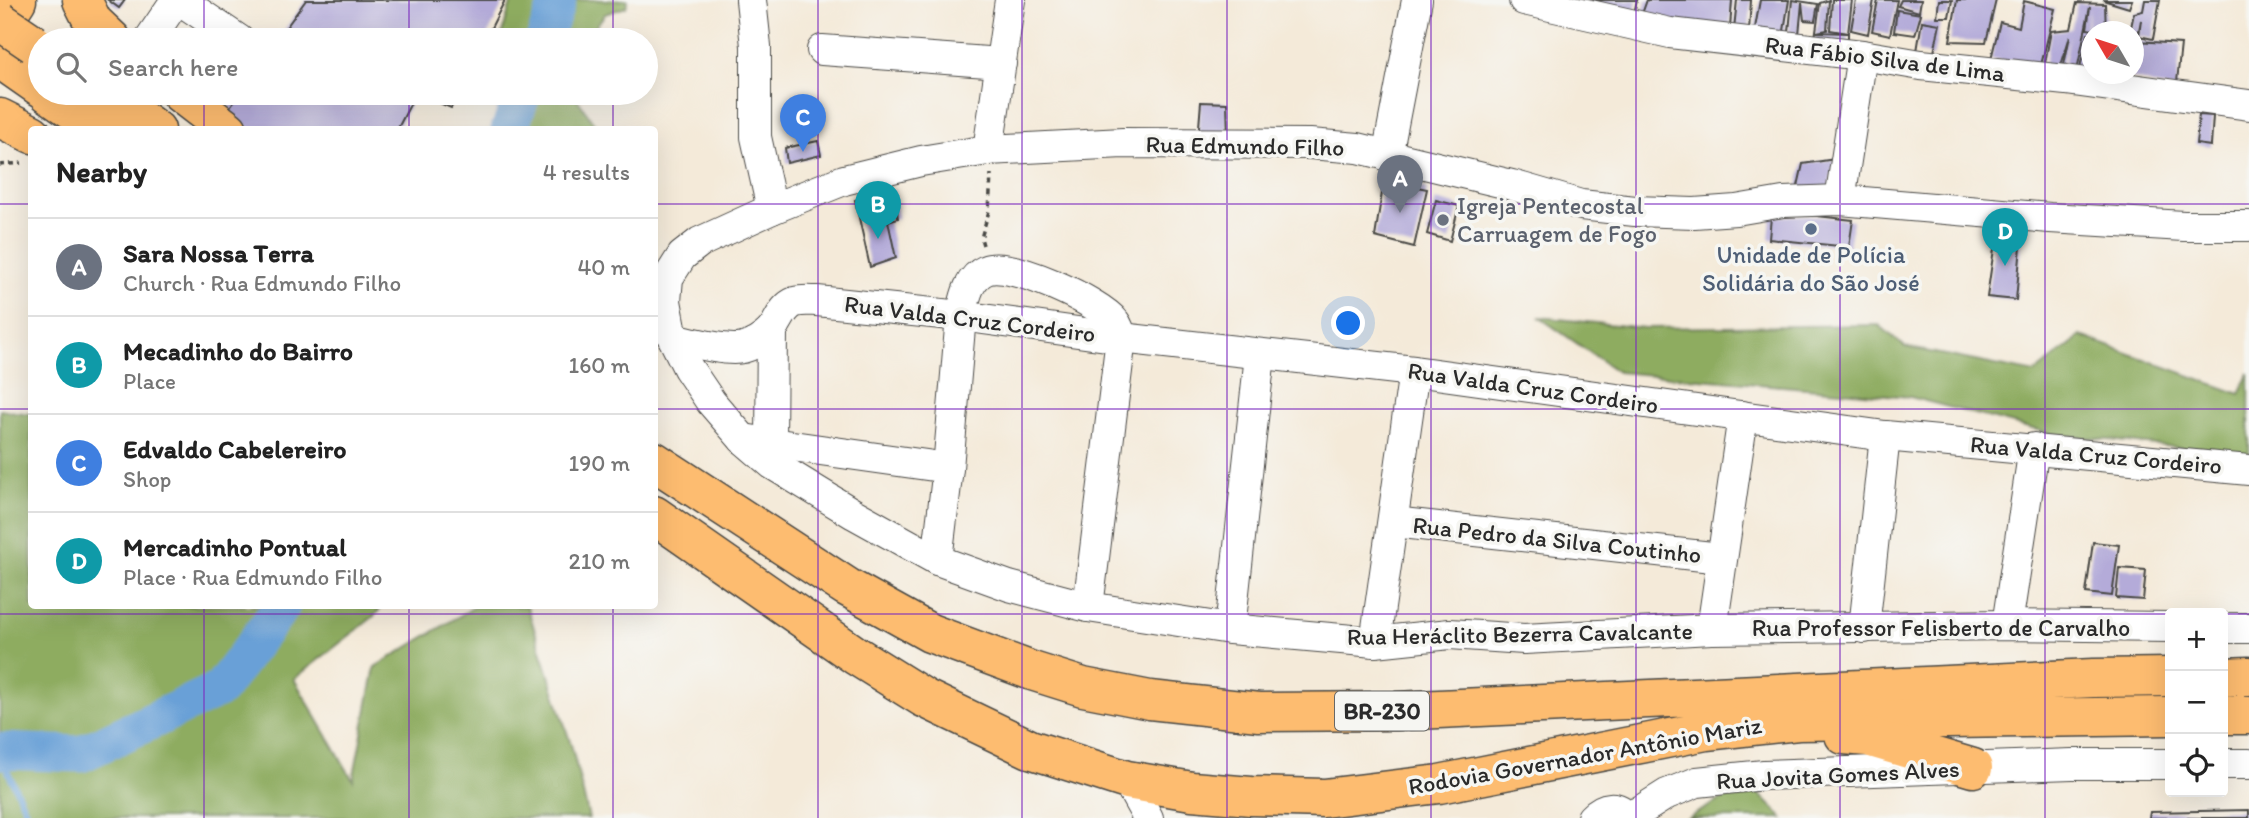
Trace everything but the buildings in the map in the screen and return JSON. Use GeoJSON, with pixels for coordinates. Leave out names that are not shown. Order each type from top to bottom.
{"type":"FeatureCollection","features":[{"type":"Feature","properties":{"kind":"main road"},"geometry":{"type":"LineString","coordinates":[[18,0],[0,23],[26,62]]}},
{"type":"Feature","properties":{"kind":"main road"},"geometry":{"type":"LineString","coordinates":[[82,0],[93,22],[99,28]]}},
{"type":"Feature","properties":{"kind":"main road"},"geometry":{"type":"LineString","coordinates":[[65,105],[95,126]]}},
{"type":"Feature","properties":{"kind":"main road"},"geometry":{"type":"LineString","coordinates":[[121,105],[150,126]]}},
{"type":"Feature","properties":{"kind":"main road"},"geometry":{"type":"LineString","coordinates":[[196,105],[223,126]]}},
{"type":"Feature","properties":{"kind":"main road"},"geometry":{"type":"LineString","coordinates":[[0,118],[28,147]]}},
{"type":"Feature","properties":{"kind":"main road","name":"Rodovia Governador Antônio Mariz"},"geometry":{"type":"LineString","coordinates":[[658,464],[847,587],[930,633],[1071,683],[1150,700],[1259,712],[1396,710],[2079,678],[2165,677]]}},
{"type":"Feature","properties":{"kind":"main road","name":"Rodovia Governador Antônio Mariz"},"geometry":{"type":"LineString","coordinates":[[658,518],[855,655],[924,698],[1030,749],[1127,780],[1192,791],[1324,798],[1439,784],[1706,731],[1798,721],[2165,716]]}},
{"type":"Feature","properties":{"kind":"main road"},"geometry":{"type":"LineString","coordinates":[[2228,677],[2249,676]]}},
{"type":"Feature","properties":{"kind":"main road"},"geometry":{"type":"LineString","coordinates":[[2228,715],[2249,715]]}},
{"type":"Feature","properties":{"kind":"main road"},"geometry":{"type":"LineString","coordinates":[[1706,731],[1736,736],[1838,734],[1868,737],[1973,768]]}},
{"type":"Feature","properties":{"kind":"street"},"geometry":{"type":"LineString","coordinates":[[158,28],[178,0],[221,28]]}},
{"type":"Feature","properties":{"kind":"street"},"geometry":{"type":"LineString","coordinates":[[751,0],[756,46],[756,137],[772,209]]}},
{"type":"Feature","properties":{"kind":"street"},"geometry":{"type":"LineString","coordinates":[[988,150],[1010,0]]}},
{"type":"Feature","properties":{"kind":"street"},"geometry":{"type":"LineString","coordinates":[[1387,156],[1416,0]]}},
{"type":"Feature","properties":{"kind":"street","name":"Rua Fábio Silva de Lima"},"geometry":{"type":"LineString","coordinates":[[1524,0],[1670,33],[1861,55],[1921,65],[2066,80],[2249,105]]}},
{"type":"Feature","properties":{"kind":"street"},"geometry":{"type":"LineString","coordinates":[[822,50],[1001,64]]}},
{"type":"Feature","properties":{"kind":"street"},"geometry":{"type":"LineString","coordinates":[[1840,200],[1861,55]]}},
{"type":"Feature","properties":{"kind":"street","name":"Rua Edmundo Filho"},"geometry":{"type":"LineString","coordinates":[[664,344],[668,278],[681,256],[690,247],[772,209],[844,180],[921,161],[988,150],[1123,143],[1310,144],[1358,148],[1512,185],[1581,205],[1635,211],[1694,213],[1736,210],[1783,202],[1840,200],[2063,219],[2184,226],[2249,226]]}},
{"type":"Feature","properties":{"kind":"street"},"geometry":{"type":"LineString","coordinates":[[937,559],[961,316],[966,293],[974,279],[985,271],[1002,268],[1052,285],[1090,303],[1114,321],[1121,338],[1088,607]]}},
{"type":"Feature","properties":{"kind":"street","name":"Rua Valda Cruz Cordeiro"},"geometry":{"type":"LineString","coordinates":[[772,330],[791,304],[817,301],[1414,371],[1885,436],[2249,470]]}},
{"type":"Feature","properties":{"kind":"street"},"geometry":{"type":"LineString","coordinates":[[664,344],[737,349],[753,344],[772,330]]}},
{"type":"Feature","properties":{"kind":"street"},"geometry":{"type":"LineString","coordinates":[[772,330],[757,440],[948,468]]}},
{"type":"Feature","properties":{"kind":"street","name":"Rua Heráclito Bezerra Cavalcante"},"geometry":{"type":"LineString","coordinates":[[664,344],[711,402],[757,440],[772,464],[854,514],[937,559],[1009,586],[1088,607],[1230,629],[1376,642],[1450,634],[1524,639],[1712,629]]}},
{"type":"Feature","properties":{"kind":"street"},"geometry":{"type":"LineString","coordinates":[[1230,629],[1260,355]]}},
{"type":"Feature","properties":{"kind":"street"},"geometry":{"type":"LineString","coordinates":[[1376,642],[1414,371]]}},
{"type":"Feature","properties":{"kind":"street"},"geometry":{"type":"LineString","coordinates":[[1712,629],[1743,416]]}},
{"type":"Feature","properties":{"kind":"street"},"geometry":{"type":"LineString","coordinates":[[1864,628],[1885,436]]}},
{"type":"Feature","properties":{"kind":"street"},"geometry":{"type":"LineString","coordinates":[[2007,625],[2034,448]]}},
{"type":"Feature","properties":{"kind":"street","name":"Rua Pedro da Silva Coutinho"},"geometry":{"type":"LineString","coordinates":[[1393,522],[1721,558]]}},
{"type":"Feature","properties":{"kind":"street","name":"Rua Professor Felisberto de Carvalho"},"geometry":{"type":"LineString","coordinates":[[1712,629],[2007,625],[2165,627]]}},
{"type":"Feature","properties":{"kind":"street"},"geometry":{"type":"LineString","coordinates":[[2228,628],[2249,628]]}},
{"type":"Feature","properties":{"kind":"street","name":"Rua Jovita Gomes Alves"},"geometry":{"type":"LineString","coordinates":[[1592,818],[1601,809],[1614,807],[1629,818],[1667,793],[1697,782],[1764,775],[2165,764]]}},
{"type":"Feature","properties":{"kind":"street"},"geometry":{"type":"LineString","coordinates":[[2228,764],[2249,764]]}},
{"type":"Feature","properties":{"kind":"street"},"geometry":{"type":"LineString","coordinates":[[1127,780],[1148,818]]}},
{"type":"Feature","properties":{"kind":"path"},"geometry":{"type":"LineString","coordinates":[[0,165],[28,149]]}},
{"type":"Feature","properties":{"kind":"path"},"geometry":{"type":"LineString","coordinates":[[988,150],[992,182],[989,211],[981,239],[983,248],[1002,268]]}},
{"type":"Feature","properties":{"kind":"green space"},"geometry":{"type":"Polygon","coordinates":[[[512,0],[628,0],[626,7],[605,14],[595,28],[504,28],[512,0]]]}},
{"type":"Feature","properties":{"kind":"green space"},"geometry":{"type":"Polygon","coordinates":[[[506,105],[581,105],[596,126],[501,126],[506,105]]]}},
{"type":"Feature","properties":{"kind":"green space"},"geometry":{"type":"Polygon","coordinates":[[[1539,317],[1645,328],[1879,325],[1905,347],[2035,373],[2081,336],[2240,394],[2249,373],[2249,455],[2052,434],[1910,397],[1618,372],[1539,317]]]}},
{"type":"Feature","properties":{"kind":"green space"},"geometry":{"type":"Polygon","coordinates":[[[0,410],[28,414],[28,609],[380,609],[294,679],[353,780],[375,667],[471,609],[528,609],[572,748],[589,818],[0,818],[0,410]]]}},
{"type":"Feature","properties":{"kind":"green space"},"geometry":{"type":"Polygon","coordinates":[[[1749,784],[1783,818],[1688,818],[1749,784]]]}},
{"type":"Feature","properties":{"kind":"waterway"},"geometry":{"type":"LineString","coordinates":[[548,28],[558,0]]}},
{"type":"Feature","properties":{"kind":"waterway"},"geometry":{"type":"LineString","coordinates":[[511,126],[518,105]]}},
{"type":"Feature","properties":{"kind":"waterway"},"geometry":{"type":"LineString","coordinates":[[0,751],[81,754],[220,689],[280,609]]}},
{"type":"Feature","properties":{"kind":"waterway"},"geometry":{"type":"LineString","coordinates":[[0,754],[29,818]]}},
{"type":"Feature","properties":{"kind":"place","name":"Edvaldo Cabelereiro"},"geometry":{"type":"Point","coordinates":[803,152]}},
{"type":"Feature","properties":{"kind":"place","name":"Sara Nossa Terra"},"geometry":{"type":"Point","coordinates":[1400,213]}},
{"type":"Feature","properties":{"kind":"place","name":"Igreja Pentecostal Carruagem de Fogo"},"geometry":{"type":"Point","coordinates":[1443,220]}},
{"type":"Feature","properties":{"kind":"place","name":"Unidade de Polícia Solidária do São José"},"geometry":{"type":"Point","coordinates":[1811,229]}},
{"type":"Feature","properties":{"kind":"place","name":"Mecadinho do Bairro"},"geometry":{"type":"Point","coordinates":[878,239]}},
{"type":"Feature","properties":{"kind":"place","name":"Mercadinho Pontual"},"geometry":{"type":"Point","coordinates":[2005,266]}}]}
